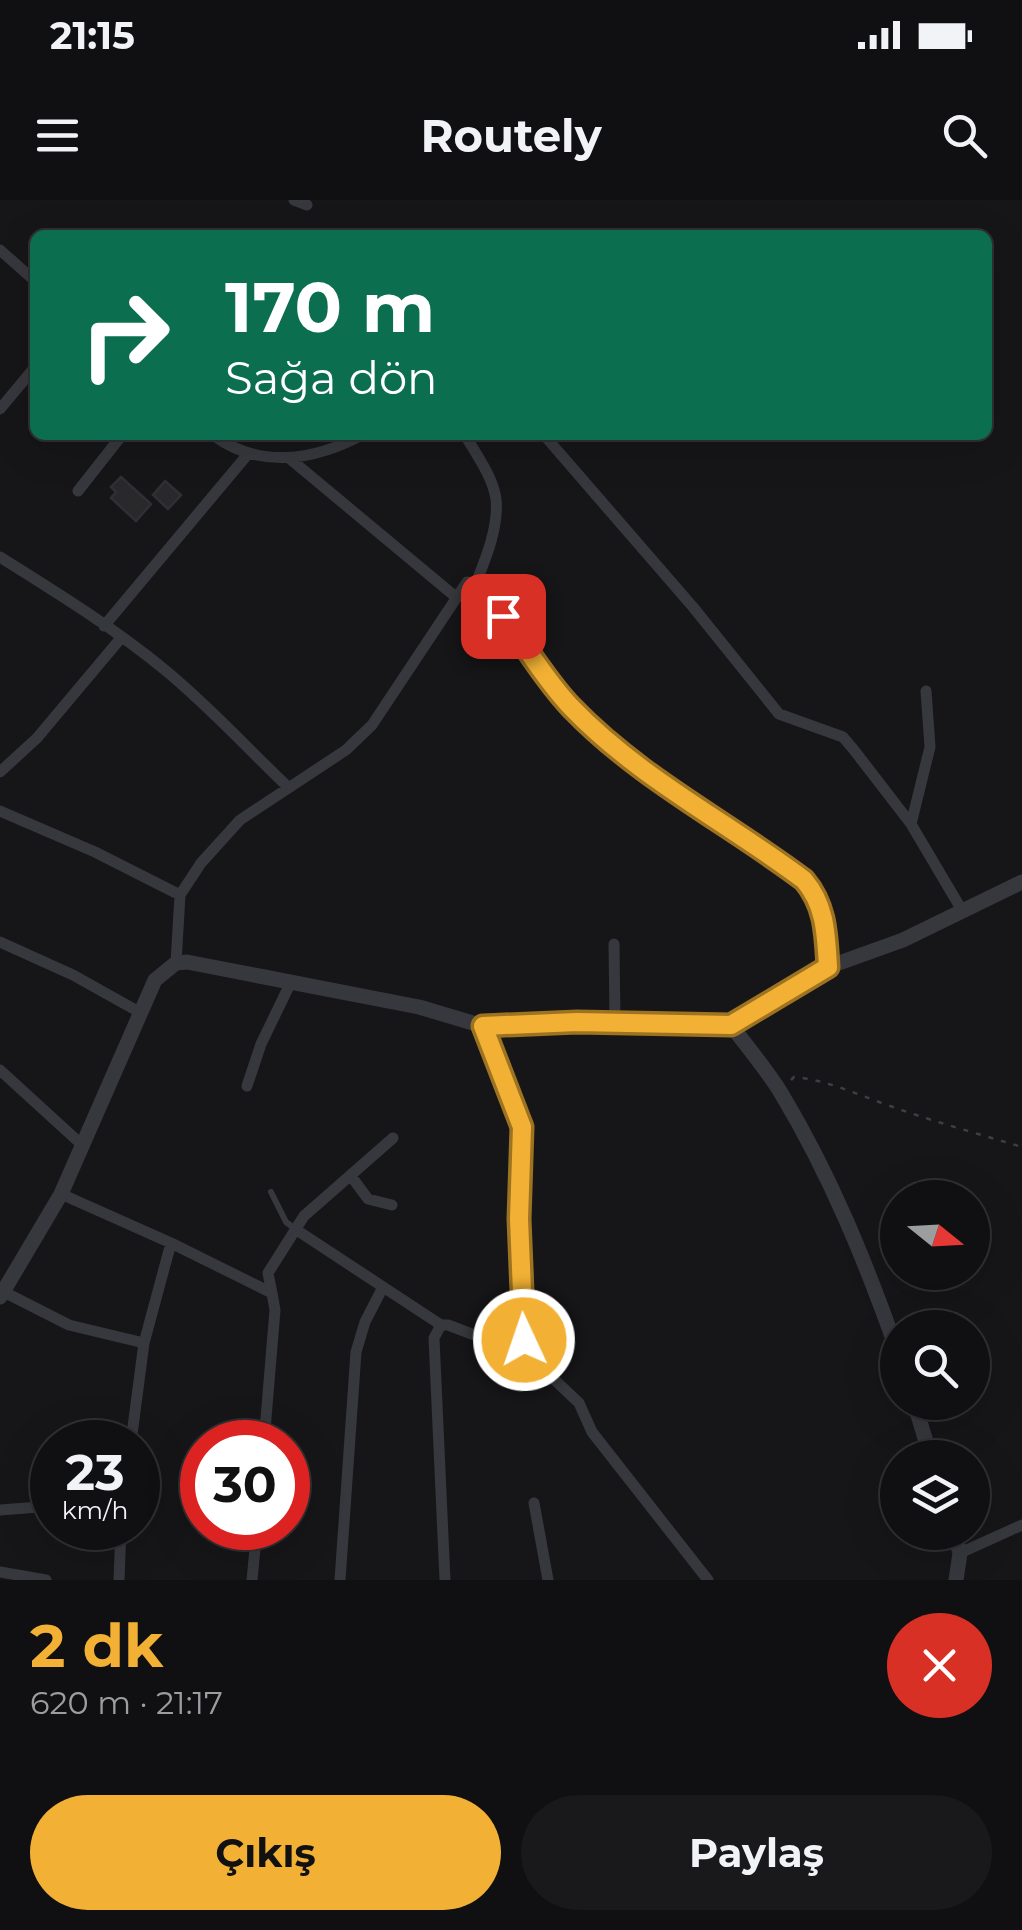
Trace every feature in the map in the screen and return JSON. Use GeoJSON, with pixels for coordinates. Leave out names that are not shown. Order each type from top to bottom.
{"type":"FeatureCollection","features":[{"type":"Feature","properties":{"kind":"street"},"geometry":{"type":"LineString","coordinates":[[294,200],[307,204]]}},
{"type":"Feature","properties":{"kind":"street"},"geometry":{"type":"LineString","coordinates":[[0,250],[30,277]]}},
{"type":"Feature","properties":{"kind":"street"},"geometry":{"type":"LineString","coordinates":[[0,409],[30,374]]}},
{"type":"Feature","properties":{"kind":"street"},"geometry":{"type":"LineString","coordinates":[[78,491],[118,440]]}},
{"type":"Feature","properties":{"kind":"street"},"geometry":{"type":"LineString","coordinates":[[220,440],[248,454],[289,458],[352,440]]}},
{"type":"Feature","properties":{"kind":"street"},"geometry":{"type":"LineString","coordinates":[[468,440],[496,499],[487,555],[476,583]]}},
{"type":"Feature","properties":{"kind":"street"},"geometry":{"type":"LineString","coordinates":[[548,440],[693,607],[779,714],[842,738],[910,824],[963,912]]}},
{"type":"Feature","properties":{"kind":"street"},"geometry":{"type":"LineString","coordinates":[[104,626],[248,454]]}},
{"type":"Feature","properties":{"kind":"street"},"geometry":{"type":"LineString","coordinates":[[289,458],[457,598]]}},
{"type":"Feature","properties":{"kind":"street"},"geometry":{"type":"LineString","coordinates":[[0,557],[163,668],[288,788]]}},
{"type":"Feature","properties":{"kind":"street"},"geometry":{"type":"LineString","coordinates":[[176,963],[180,894],[201,863],[240,820],[346,750],[372,726],[467,582],[476,583],[526,645],[547,679],[600,734],[676,793],[804,880],[818,896],[828,967]]}},
{"type":"Feature","properties":{"kind":"street"},"geometry":{"type":"LineString","coordinates":[[0,772],[37,738],[121,638]]}},
{"type":"Feature","properties":{"kind":"street"},"geometry":{"type":"LineString","coordinates":[[910,824],[930,747],[926,691]]}},
{"type":"Feature","properties":{"kind":"street"},"geometry":{"type":"LineString","coordinates":[[0,811],[180,894]]}},
{"type":"Feature","properties":{"kind":"street"},"geometry":{"type":"LineString","coordinates":[[144,1343],[69,1325],[2,1294],[61,1194],[156,980],[176,963],[419,1007],[483,1026],[538,1022],[731,1025],[828,967],[902,940],[1022,882]]}},
{"type":"Feature","properties":{"kind":"street"},"geometry":{"type":"LineString","coordinates":[[0,942],[73,974],[141,1013]]}},
{"type":"Feature","properties":{"kind":"street"},"geometry":{"type":"LineString","coordinates":[[614,944],[615,1022]]}},
{"type":"Feature","properties":{"kind":"street"},"geometry":{"type":"LineString","coordinates":[[247,1086],[261,1044],[291,982]]}},
{"type":"Feature","properties":{"kind":"street"},"geometry":{"type":"LineString","coordinates":[[731,1025],[780,1090],[832,1185],[866,1260],[883,1310]]}},
{"type":"Feature","properties":{"kind":"street"},"geometry":{"type":"LineString","coordinates":[[294,1229],[441,1326],[465,1330],[514,1350],[520,1347],[524,1340],[519,1219],[522,1127],[483,1026]]}},
{"type":"Feature","properties":{"kind":"street"},"geometry":{"type":"LineString","coordinates":[[0,1070],[81,1144]]}},
{"type":"Feature","properties":{"kind":"street"},"geometry":{"type":"LineString","coordinates":[[266,1420],[275,1310],[268,1273],[304,1216],[393,1138]]}},
{"type":"Feature","properties":{"kind":"street"},"geometry":{"type":"LineString","coordinates":[[351,1176],[368,1199],[392,1205]]}},
{"type":"Feature","properties":{"kind":"street"},"geometry":{"type":"LineString","coordinates":[[61,1194],[171,1242],[272,1293]]}},
{"type":"Feature","properties":{"kind":"street"},"geometry":{"type":"LineString","coordinates":[[133,1420],[144,1343],[171,1242]]}},
{"type":"Feature","properties":{"kind":"street"},"geometry":{"type":"LineString","coordinates":[[340,1580],[356,1352],[365,1322],[383,1288]]}},
{"type":"Feature","properties":{"kind":"street"},"geometry":{"type":"LineString","coordinates":[[441,1326],[433,1347],[444,1580]]}},
{"type":"Feature","properties":{"kind":"street"},"geometry":{"type":"LineString","coordinates":[[520,1347],[579,1403],[592,1432],[708,1580]]}},
{"type":"Feature","properties":{"kind":"street"},"geometry":{"type":"LineString","coordinates":[[534,1504],[548,1580]]}},
{"type":"Feature","properties":{"kind":"street"},"geometry":{"type":"LineString","coordinates":[[0,1510],[30,1508]]}},
{"type":"Feature","properties":{"kind":"street"},"geometry":{"type":"LineString","coordinates":[[960,1553],[1022,1525]]}},
{"type":"Feature","properties":{"kind":"street"},"geometry":{"type":"LineString","coordinates":[[118,1580],[120,1550]]}},
{"type":"Feature","properties":{"kind":"street"},"geometry":{"type":"LineString","coordinates":[[252,1580],[254,1550]]}},
{"type":"Feature","properties":{"kind":"street"},"geometry":{"type":"LineString","coordinates":[[956,1580],[959,1550]]}},
{"type":"Feature","properties":{"kind":"street"},"geometry":{"type":"LineString","coordinates":[[0,1572],[46,1580]]}},
{"type":"Feature","properties":{"kind":"lane"},"geometry":{"type":"LineString","coordinates":[[272,1192],[286,1222],[294,1229]]}},
{"type":"Feature","properties":{"kind":"path"},"geometry":{"type":"LineString","coordinates":[[780,1090],[794,1077],[808,1078],[1022,1147]]}},
{"type":"Feature","properties":{"kind":"building"},"geometry":{"type":"Polygon","coordinates":[[[121,477],[151,504],[136,521],[111,498],[116,492],[111,487],[121,477]]]}},
{"type":"Feature","properties":{"kind":"building"},"geometry":{"type":"Polygon","coordinates":[[[165,481],[181,495],[168,509],[153,495],[165,481]]]}},
{"type":"Feature","properties":{"kind":"route"},"geometry":{"type":"LineString","coordinates":[[503,616],[547,679],[600,734],[676,793],[804,880],[818,896],[828,967],[731,1025],[538,1022],[483,1026],[522,1127],[519,1219],[524,1340]]}}]}
